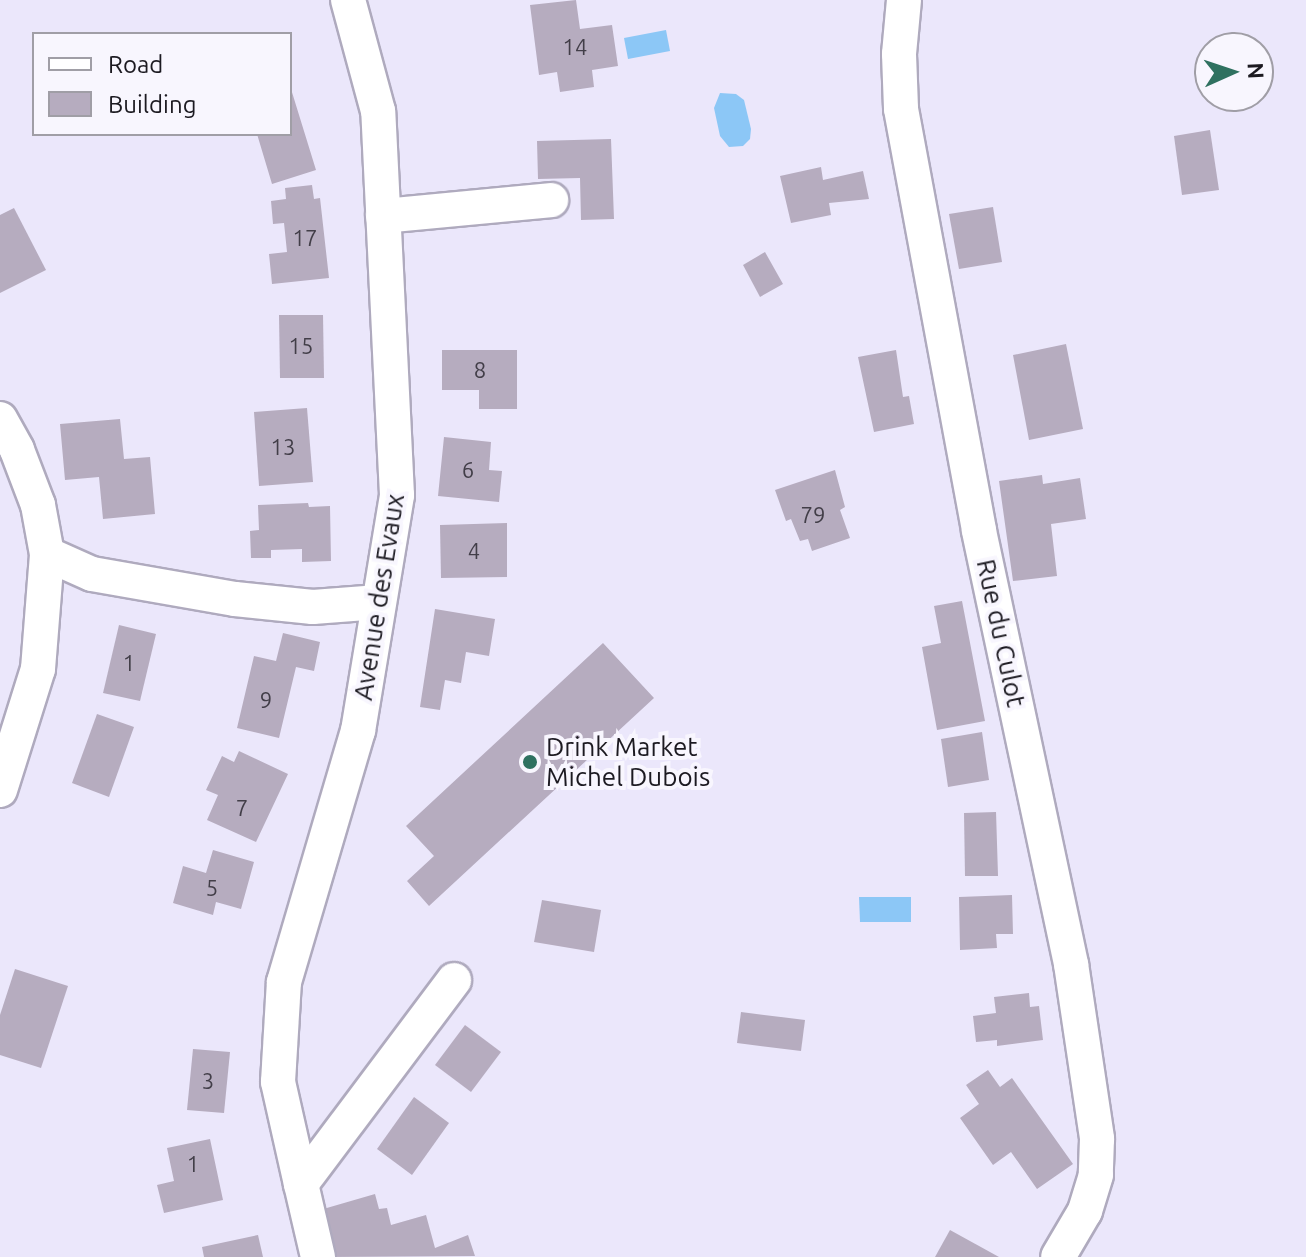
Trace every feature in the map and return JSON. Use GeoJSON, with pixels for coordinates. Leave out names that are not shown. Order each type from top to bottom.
{"type":"FeatureCollection","features":[{"type":"Feature","properties":{"kind":"street","name":"Avenue des Evaux"},"geometry":{"type":"LineString","coordinates":[[318,1257],[278,1082],[284,982],[358,731],[397,495],[378,111],[348,0]]}},
{"type":"Feature","properties":{"kind":"street","name":"Rue du Culot"},"geometry":{"type":"LineString","coordinates":[[904,0],[899,54],[901,109],[979,531],[1071,964],[1097,1139],[1096,1175],[1085,1211],[1058,1257]]}},
{"type":"Feature","properties":{"kind":"street"},"geometry":{"type":"LineString","coordinates":[[383,216],[551,200]]}},
{"type":"Feature","properties":{"kind":"street"},"geometry":{"type":"LineString","coordinates":[[0,419],[17,450],[38,505],[47,554],[38,669],[0,790]]}},
{"type":"Feature","properties":{"kind":"street"},"geometry":{"type":"LineString","coordinates":[[47,554],[92,574],[235,599],[313,607],[379,602]]}},
{"type":"Feature","properties":{"kind":"street"},"geometry":{"type":"LineString","coordinates":[[301,1184],[454,980]]}},
{"type":"Feature","properties":{"kind":"water"},"geometry":{"type":"Polygon","coordinates":[[[666,30],[670,51],[628,59],[624,38],[666,30]]]}},
{"type":"Feature","properties":{"kind":"water"},"geometry":{"type":"Polygon","coordinates":[[[720,93],[736,94],[744,100],[751,129],[750,139],[743,146],[729,147],[720,136],[714,108],[720,93]]]}},
{"type":"Feature","properties":{"kind":"water"},"geometry":{"type":"Polygon","coordinates":[[[859,897],[911,897],[911,922],[860,922],[859,897]]]}},
{"type":"Feature","properties":{"kind":"building"},"geometry":{"type":"Polygon","coordinates":[[[576,0],[580,29],[612,25],[618,66],[592,70],[594,87],[560,92],[557,72],[539,75],[530,5],[576,0]]]}},
{"type":"Feature","properties":{"kind":"building"},"geometry":{"type":"Polygon","coordinates":[[[292,92],[316,170],[272,184],[258,136],[292,136],[292,92]]]}},
{"type":"Feature","properties":{"kind":"building"},"geometry":{"type":"Polygon","coordinates":[[[1210,130],[1219,190],[1182,195],[1174,136],[1210,130]]]}},
{"type":"Feature","properties":{"kind":"building"},"geometry":{"type":"Polygon","coordinates":[[[611,139],[614,219],[581,220],[580,178],[538,179],[537,141],[611,139]]]}},
{"type":"Feature","properties":{"kind":"building"},"geometry":{"type":"Polygon","coordinates":[[[821,167],[823,180],[863,171],[869,199],[829,203],[831,215],[791,223],[780,176],[821,167]]]}},
{"type":"Feature","properties":{"kind":"building"},"geometry":{"type":"Polygon","coordinates":[[[312,185],[314,199],[320,198],[329,278],[272,284],[269,254],[287,252],[284,223],[273,224],[271,201],[286,199],[285,188],[312,185]]]}},
{"type":"Feature","properties":{"kind":"building"},"geometry":{"type":"Polygon","coordinates":[[[993,207],[1002,262],[959,269],[949,214],[993,207]]]}},
{"type":"Feature","properties":{"kind":"building"},"geometry":{"type":"Polygon","coordinates":[[[14,208],[46,270],[0,293],[0,215],[14,208]]]}},
{"type":"Feature","properties":{"kind":"building"},"geometry":{"type":"Polygon","coordinates":[[[765,252],[783,284],[760,297],[743,265],[765,252]]]}},
{"type":"Feature","properties":{"kind":"building"},"geometry":{"type":"Polygon","coordinates":[[[279,315],[323,315],[324,378],[280,378],[279,315]]]}},
{"type":"Feature","properties":{"kind":"building"},"geometry":{"type":"Polygon","coordinates":[[[1066,344],[1083,429],[1029,440],[1013,355],[1066,344]]]}},
{"type":"Feature","properties":{"kind":"building"},"geometry":{"type":"Polygon","coordinates":[[[442,350],[517,350],[517,409],[479,409],[479,390],[442,390],[442,350]]]}},
{"type":"Feature","properties":{"kind":"building"},"geometry":{"type":"Polygon","coordinates":[[[896,350],[903,397],[909,396],[914,424],[874,432],[858,357],[896,350]]]}},
{"type":"Feature","properties":{"kind":"building"},"geometry":{"type":"Polygon","coordinates":[[[307,408],[313,482],[259,486],[254,412],[307,408]]]}},
{"type":"Feature","properties":{"kind":"building"},"geometry":{"type":"Polygon","coordinates":[[[120,419],[124,459],[150,457],[155,514],[103,519],[99,477],[65,480],[60,424],[120,419]]]}},
{"type":"Feature","properties":{"kind":"building"},"geometry":{"type":"Polygon","coordinates":[[[444,437],[491,442],[489,470],[502,471],[499,502],[438,496],[444,437]]]}},
{"type":"Feature","properties":{"kind":"building"},"geometry":{"type":"Polygon","coordinates":[[[835,470],[845,507],[840,510],[850,538],[812,551],[808,539],[800,541],[791,519],[786,521],[775,490],[835,470]]]}},
{"type":"Feature","properties":{"kind":"building"},"geometry":{"type":"Polygon","coordinates":[[[1042,475],[1043,484],[1080,478],[1086,519],[1051,524],[1057,576],[1013,581],[999,481],[1042,475]]]}},
{"type":"Feature","properties":{"kind":"building"},"geometry":{"type":"Polygon","coordinates":[[[308,503],[309,507],[330,506],[331,561],[302,562],[302,549],[271,550],[271,558],[251,558],[250,531],[259,530],[258,505],[308,503]]]}},
{"type":"Feature","properties":{"kind":"building"},"geometry":{"type":"Polygon","coordinates":[[[507,523],[507,577],[441,578],[440,525],[507,523]]]}},
{"type":"Feature","properties":{"kind":"building"},"geometry":{"type":"Polygon","coordinates":[[[962,601],[985,721],[937,730],[922,647],[941,643],[934,606],[962,601]]]}},
{"type":"Feature","properties":{"kind":"building"},"geometry":{"type":"Polygon","coordinates":[[[435,609],[495,619],[489,656],[466,652],[461,683],[445,680],[440,710],[420,707],[435,609]]]}},
{"type":"Feature","properties":{"kind":"building"},"geometry":{"type":"Polygon","coordinates":[[[119,625],[156,634],[140,701],[103,693],[119,625]]]}},
{"type":"Feature","properties":{"kind":"building"},"geometry":{"type":"Polygon","coordinates":[[[283,633],[320,642],[314,671],[296,667],[279,738],[237,728],[254,656],[276,661],[283,633]]]}},
{"type":"Feature","properties":{"kind":"building","name":"Drink Market Michel Dubois"},"geometry":{"type":"Polygon","coordinates":[[[603,643],[654,698],[429,906],[407,881],[434,856],[406,826],[603,643]]]}},
{"type":"Feature","properties":{"kind":"building"},"geometry":{"type":"Polygon","coordinates":[[[97,714],[134,727],[109,797],[72,783],[97,714]]]}},
{"type":"Feature","properties":{"kind":"building"},"geometry":{"type":"Polygon","coordinates":[[[982,732],[989,780],[948,787],[941,739],[982,732]]]}},
{"type":"Feature","properties":{"kind":"building"},"geometry":{"type":"Polygon","coordinates":[[[239,751],[288,774],[256,842],[207,820],[218,795],[206,790],[222,756],[234,762],[239,751]]]}},
{"type":"Feature","properties":{"kind":"building"},"geometry":{"type":"Polygon","coordinates":[[[996,812],[998,876],[965,876],[964,813],[996,812]]]}},
{"type":"Feature","properties":{"kind":"building"},"geometry":{"type":"Polygon","coordinates":[[[213,850],[254,862],[241,909],[216,902],[213,915],[173,903],[183,866],[206,873],[213,850]]]}},
{"type":"Feature","properties":{"kind":"building"},"geometry":{"type":"Polygon","coordinates":[[[1012,895],[1013,934],[996,934],[997,948],[960,950],[959,897],[1012,895]]]}},
{"type":"Feature","properties":{"kind":"building"},"geometry":{"type":"Polygon","coordinates":[[[542,900],[601,910],[594,952],[534,942],[542,900]]]}},
{"type":"Feature","properties":{"kind":"building"},"geometry":{"type":"Polygon","coordinates":[[[15,969],[68,986],[41,1068],[0,1055],[0,1015],[15,969]]]}},
{"type":"Feature","properties":{"kind":"building"},"geometry":{"type":"Polygon","coordinates":[[[1029,993],[1030,1007],[1039,1006],[1043,1040],[997,1046],[997,1040],[976,1042],[973,1016],[996,1013],[994,997],[1029,993]]]}},
{"type":"Feature","properties":{"kind":"building"},"geometry":{"type":"Polygon","coordinates":[[[741,1012],[805,1020],[801,1051],[737,1043],[741,1012]]]}},
{"type":"Feature","properties":{"kind":"building"},"geometry":{"type":"Polygon","coordinates":[[[465,1025],[501,1052],[471,1092],[435,1065],[465,1025]]]}},
{"type":"Feature","properties":{"kind":"building"},"geometry":{"type":"Polygon","coordinates":[[[193,1049],[230,1052],[224,1113],[187,1110],[193,1049]]]}},
{"type":"Feature","properties":{"kind":"building"},"geometry":{"type":"Polygon","coordinates":[[[988,1070],[1000,1087],[1012,1078],[1073,1164],[1037,1189],[1011,1152],[993,1165],[960,1118],[979,1104],[966,1085],[988,1070]]]}},
{"type":"Feature","properties":{"kind":"building"},"geometry":{"type":"Polygon","coordinates":[[[414,1097],[449,1123],[412,1175],[377,1149],[414,1097]]]}},
{"type":"Feature","properties":{"kind":"building"},"geometry":{"type":"Polygon","coordinates":[[[210,1139],[223,1200],[164,1213],[157,1185],[174,1181],[167,1148],[210,1139]]]}},
{"type":"Feature","properties":{"kind":"building"},"geometry":{"type":"Polygon","coordinates":[[[375,1194],[379,1209],[387,1208],[391,1225],[426,1215],[435,1248],[468,1235],[475,1256],[326,1257],[313,1212],[375,1194]]]}},
{"type":"Feature","properties":{"kind":"building"},"geometry":{"type":"Polygon","coordinates":[[[950,1230],[999,1257],[935,1257],[950,1230]]]}},
{"type":"Feature","properties":{"kind":"building"},"geometry":{"type":"Polygon","coordinates":[[[258,1235],[263,1257],[204,1257],[202,1247],[258,1235]]]}},
{"type":"Feature","properties":{"kind":"place","name":"Drink Market Michel Dubois"},"geometry":{"type":"Point","coordinates":[530,762]}}]}
